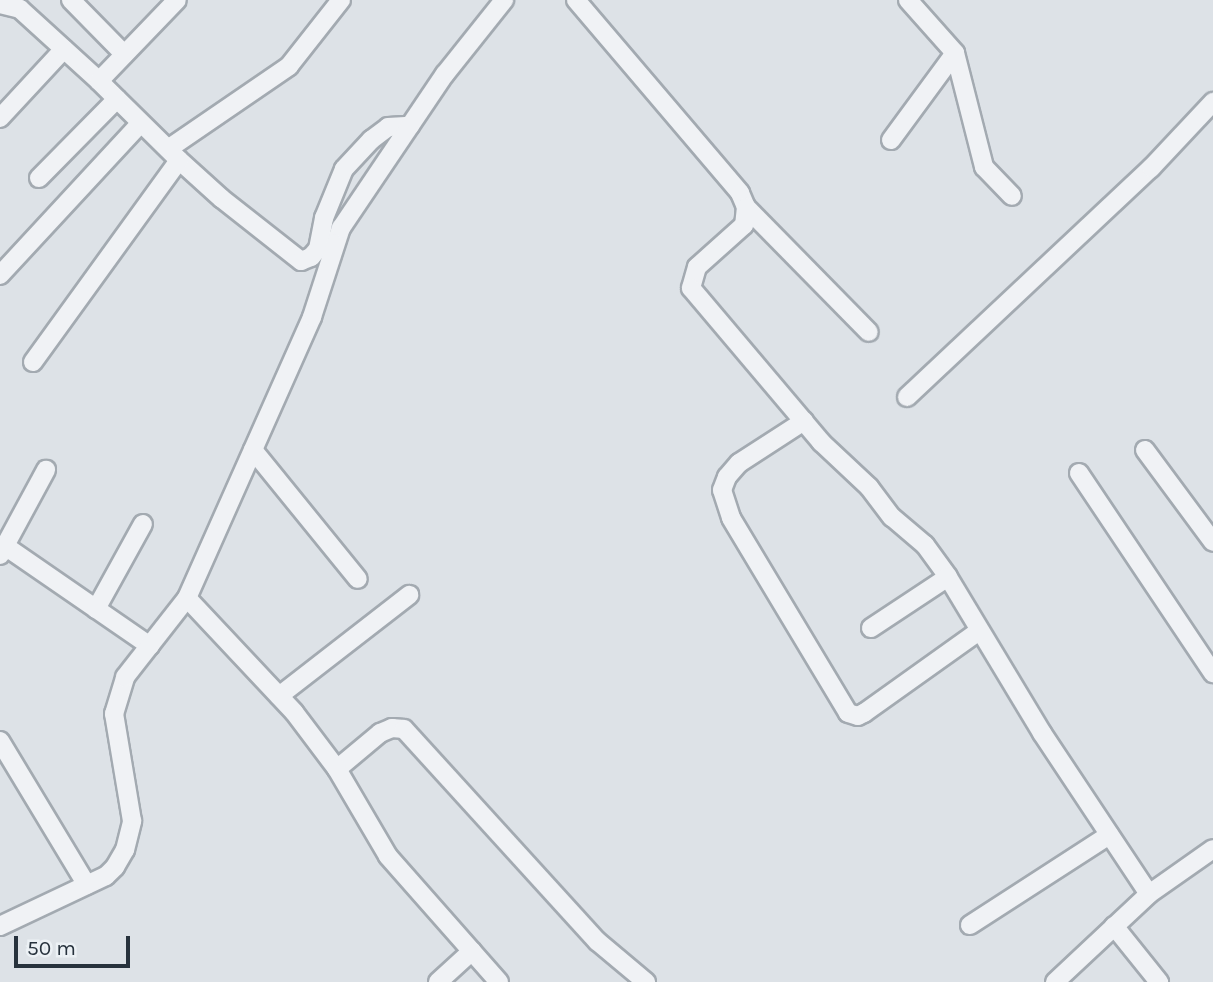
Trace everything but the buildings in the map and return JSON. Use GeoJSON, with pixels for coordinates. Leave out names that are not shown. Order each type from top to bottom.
{"type":"FeatureCollection","features":[{"type":"Feature","properties":{"kind":"street"},"geometry":{"type":"LineString","coordinates":[[71,0],[124,54]]}},
{"type":"Feature","properties":{"kind":"street"},"geometry":{"type":"LineString","coordinates":[[99,81],[177,0]]}},
{"type":"Feature","properties":{"kind":"street"},"geometry":{"type":"LineString","coordinates":[[33,362],[173,155],[289,66],[341,0]]}},
{"type":"Feature","properties":{"kind":"street"},"geometry":{"type":"LineString","coordinates":[[0,926],[87,885],[115,867],[131,834],[132,821],[114,713],[125,677],[187,598],[312,317],[341,228],[445,74],[504,0]]}},
{"type":"Feature","properties":{"kind":"street"},"geometry":{"type":"LineString","coordinates":[[576,0],[740,192],[746,207],[869,332]]}},
{"type":"Feature","properties":{"kind":"street"},"geometry":{"type":"LineString","coordinates":[[908,0],[955,53],[984,167],[1012,197]]}},
{"type":"Feature","properties":{"kind":"street"},"geometry":{"type":"LineString","coordinates":[[2,2],[20,9],[99,81],[173,155],[221,198],[301,261],[311,257],[318,249],[324,218],[344,170],[371,140],[388,127],[410,126]]}},
{"type":"Feature","properties":{"kind":"street"},"geometry":{"type":"LineString","coordinates":[[0,118],[64,49]]}},
{"type":"Feature","properties":{"kind":"street"},"geometry":{"type":"LineString","coordinates":[[891,140],[955,53]]}},
{"type":"Feature","properties":{"kind":"street"},"geometry":{"type":"LineString","coordinates":[[39,178],[117,99]]}},
{"type":"Feature","properties":{"kind":"street"},"geometry":{"type":"LineString","coordinates":[[907,397],[1152,168],[1213,102]]}},
{"type":"Feature","properties":{"kind":"street"},"geometry":{"type":"LineString","coordinates":[[0,275],[141,123]]}},
{"type":"Feature","properties":{"kind":"street"},"geometry":{"type":"LineString","coordinates":[[746,207],[744,225],[697,267],[691,288],[821,442],[869,488],[892,517],[925,545],[1149,894]]}},
{"type":"Feature","properties":{"kind":"street"},"geometry":{"type":"LineString","coordinates":[[804,421],[739,463],[727,477],[722,490],[731,517],[848,713],[858,716],[864,713],[979,631]]}},
{"type":"Feature","properties":{"kind":"street"},"geometry":{"type":"LineString","coordinates":[[253,450],[358,579]]}},
{"type":"Feature","properties":{"kind":"street"},"geometry":{"type":"LineString","coordinates":[[1145,450],[1213,542]]}},
{"type":"Feature","properties":{"kind":"street"},"geometry":{"type":"LineString","coordinates":[[46,470],[3,551],[150,646]]}},
{"type":"Feature","properties":{"kind":"street"},"geometry":{"type":"LineString","coordinates":[[1079,473],[1213,673]]}},
{"type":"Feature","properties":{"kind":"street"},"geometry":{"type":"LineString","coordinates":[[96,609],[143,524]]}},
{"type":"Feature","properties":{"kind":"street"},"geometry":{"type":"LineString","coordinates":[[871,628],[948,577]]}},
{"type":"Feature","properties":{"kind":"street"},"geometry":{"type":"LineString","coordinates":[[279,696],[410,595]]}},
{"type":"Feature","properties":{"kind":"street"},"geometry":{"type":"LineString","coordinates":[[187,598],[279,696],[337,769],[388,856],[499,982]]}},
{"type":"Feature","properties":{"kind":"street"},"geometry":{"type":"LineString","coordinates":[[337,769],[380,733],[392,728],[404,729],[597,942],[646,982]]}},
{"type":"Feature","properties":{"kind":"street"},"geometry":{"type":"LineString","coordinates":[[0,741],[87,885]]}},
{"type":"Feature","properties":{"kind":"street"},"geometry":{"type":"LineString","coordinates":[[970,925],[1109,835]]}},
{"type":"Feature","properties":{"kind":"street"},"geometry":{"type":"LineString","coordinates":[[1055,982],[1149,894],[1212,851]]}},
{"type":"Feature","properties":{"kind":"street"},"geometry":{"type":"LineString","coordinates":[[1114,926],[1159,982]]}},
{"type":"Feature","properties":{"kind":"street"},"geometry":{"type":"LineString","coordinates":[[438,982],[472,951]]}}]}
